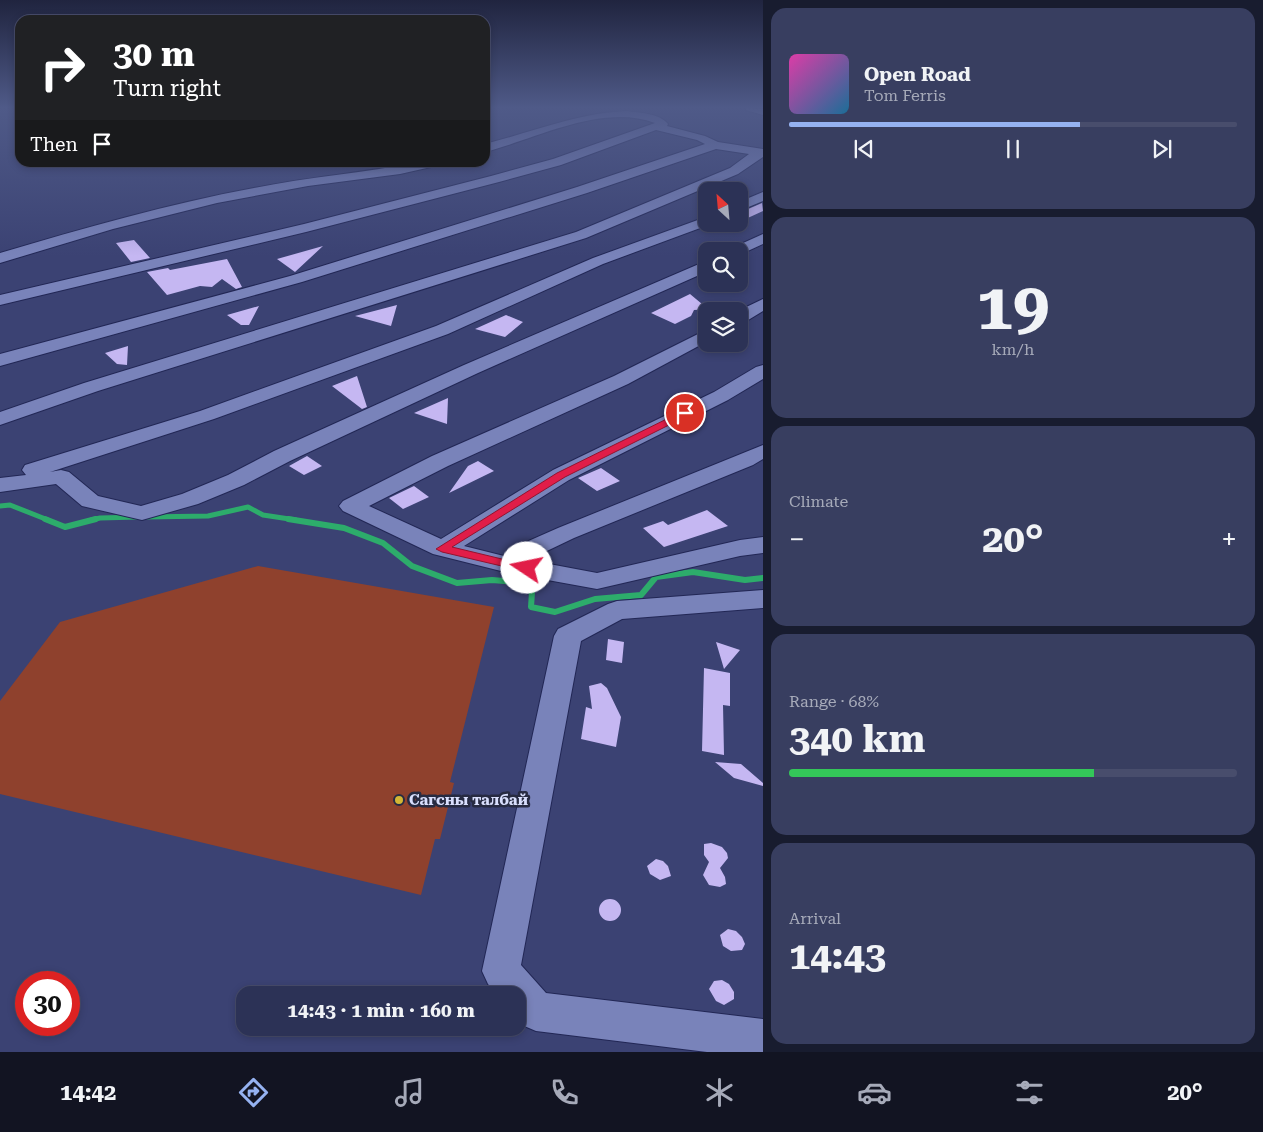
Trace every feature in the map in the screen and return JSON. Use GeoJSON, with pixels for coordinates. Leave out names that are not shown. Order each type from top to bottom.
{"type":"FeatureCollection","features":[{"type":"Feature","properties":{"kind":"street"},"geometry":{"type":"LineString","coordinates":[[0,300],[306,228],[495,179],[571,157]]}},
{"type":"Feature","properties":{"kind":"street"},"geometry":{"type":"LineString","coordinates":[[0,360],[296,279],[582,190],[679,157]]}},
{"type":"Feature","properties":{"kind":"street"},"geometry":{"type":"LineString","coordinates":[[0,418],[91,387],[580,235],[734,171],[754,157]]}},
{"type":"Feature","properties":{"kind":"street"},"geometry":{"type":"LineString","coordinates":[[0,258],[65,237],[235,196],[291,184],[403,167]]}},
{"type":"Feature","properties":{"kind":"street"},"geometry":{"type":"LineString","coordinates":[[748,203],[763,196]]}},
{"type":"Feature","properties":{"kind":"street"},"geometry":{"type":"LineString","coordinates":[[0,480],[207,415],[442,330],[598,261],[698,224]]}},
{"type":"Feature","properties":{"kind":"street"},"geometry":{"type":"LineString","coordinates":[[748,246],[763,238]]}},
{"type":"Feature","properties":{"kind":"street"},"geometry":{"type":"LineString","coordinates":[[0,485],[61,477],[90,501],[142,513],[182,501],[236,480],[282,456],[471,369],[698,270]]}},
{"type":"Feature","properties":{"kind":"street"},"geometry":{"type":"LineString","coordinates":[[0,291],[18,296]]}},
{"type":"Feature","properties":{"kind":"street"},"geometry":{"type":"LineString","coordinates":[[748,313],[763,304]]}},
{"type":"Feature","properties":{"kind":"street"},"geometry":{"type":"LineString","coordinates":[[698,339],[621,380],[440,461],[351,506],[442,549],[509,565],[597,581],[740,548],[763,546]]}},
{"type":"Feature","properties":{"kind":"street"},"geometry":{"type":"LineString","coordinates":[[442,549],[561,475],[721,396],[763,371]]}},
{"type":"Feature","properties":{"kind":"street"},"geometry":{"type":"LineString","coordinates":[[509,565],[517,556],[566,533],[745,460],[763,450]]}},
{"type":"Feature","properties":{"kind":"street"},"geometry":{"type":"LineString","coordinates":[[763,599],[617,610],[568,636],[501,970],[536,1011],[763,1039]]}},
{"type":"Feature","properties":{"kind":"shaded area"},"geometry":{"type":"Polygon","coordinates":[[[258,566],[494,607],[450,782],[454,783],[440,839],[435,839],[421,895],[0,794],[0,701],[60,622],[258,566]]]}},
{"type":"Feature","properties":{"kind":"building"},"geometry":{"type":"Polygon","coordinates":[[[762,203],[763,211],[748,218],[748,209],[762,203]]]}},
{"type":"Feature","properties":{"kind":"building"},"geometry":{"type":"Polygon","coordinates":[[[134,240],[150,258],[131,262],[116,243],[134,240]]]}},
{"type":"Feature","properties":{"kind":"building"},"geometry":{"type":"Polygon","coordinates":[[[323,246],[295,272],[277,259],[323,246]]]}},
{"type":"Feature","properties":{"kind":"building"},"geometry":{"type":"Polygon","coordinates":[[[227,259],[242,287],[236,289],[222,279],[212,287],[200,286],[167,295],[147,272],[168,268],[170,270],[227,259]]]}},
{"type":"Feature","properties":{"kind":"building"},"geometry":{"type":"Polygon","coordinates":[[[690,294],[700,302],[698,302],[698,310],[694,310],[691,316],[675,324],[651,313],[690,294]]]}},
{"type":"Feature","properties":{"kind":"building"},"geometry":{"type":"Polygon","coordinates":[[[397,305],[391,326],[355,316],[397,305]]]}},
{"type":"Feature","properties":{"kind":"building"},"geometry":{"type":"Polygon","coordinates":[[[259,306],[249,325],[241,325],[227,315],[259,306]]]}},
{"type":"Feature","properties":{"kind":"building"},"geometry":{"type":"Polygon","coordinates":[[[506,315],[523,322],[505,337],[475,329],[506,315]]]}},
{"type":"Feature","properties":{"kind":"building"},"geometry":{"type":"Polygon","coordinates":[[[128,346],[127,365],[117,364],[105,353],[128,346]]]}},
{"type":"Feature","properties":{"kind":"building"},"geometry":{"type":"Polygon","coordinates":[[[357,376],[367,407],[362,409],[332,386],[357,376]]]}},
{"type":"Feature","properties":{"kind":"building"},"geometry":{"type":"Polygon","coordinates":[[[448,398],[447,424],[414,413],[448,398]]]}},
{"type":"Feature","properties":{"kind":"building"},"geometry":{"type":"Polygon","coordinates":[[[307,456],[322,466],[304,475],[289,466],[307,456]]]}},
{"type":"Feature","properties":{"kind":"building"},"geometry":{"type":"Polygon","coordinates":[[[478,461],[494,471],[449,493],[468,466],[478,461]]]}},
{"type":"Feature","properties":{"kind":"building"},"geometry":{"type":"Polygon","coordinates":[[[601,468],[620,481],[597,491],[578,478],[601,468]]]}},
{"type":"Feature","properties":{"kind":"building"},"geometry":{"type":"Polygon","coordinates":[[[414,486],[429,497],[403,509],[389,498],[414,486]]]}},
{"type":"Feature","properties":{"kind":"building"},"geometry":{"type":"Polygon","coordinates":[[[707,510],[728,526],[664,547],[643,528],[663,521],[668,525],[707,510]]]}},
{"type":"Feature","properties":{"kind":"building"},"geometry":{"type":"Polygon","coordinates":[[[608,639],[624,642],[622,663],[606,660],[608,639]]]}},
{"type":"Feature","properties":{"kind":"building"},"geometry":{"type":"Polygon","coordinates":[[[716,642],[740,650],[724,669],[716,642]]]}},
{"type":"Feature","properties":{"kind":"building"},"geometry":{"type":"Polygon","coordinates":[[[704,668],[730,673],[730,706],[723,705],[724,755],[702,751],[704,668]]]}},
{"type":"Feature","properties":{"kind":"building"},"geometry":{"type":"Polygon","coordinates":[[[601,683],[607,688],[621,717],[616,747],[581,739],[586,707],[592,709],[589,686],[601,683]]]}},
{"type":"Feature","properties":{"kind":"building"},"geometry":{"type":"Polygon","coordinates":[[[715,762],[741,764],[763,783],[763,786],[734,778],[715,762]]]}},
{"type":"Feature","properties":{"kind":"building"},"geometry":{"type":"Polygon","coordinates":[[[711,843],[722,847],[727,853],[728,858],[720,868],[725,877],[726,884],[720,887],[709,885],[703,875],[709,862],[704,855],[704,844],[711,843]]]}},
{"type":"Feature","properties":{"kind":"building"},"geometry":{"type":"Polygon","coordinates":[[[656,859],[663,861],[668,866],[671,876],[660,880],[650,874],[647,866],[656,859]]]}},
{"type":"Feature","properties":{"kind":"building"},"geometry":{"type":"Polygon","coordinates":[[[610,899],[618,902],[621,910],[618,918],[610,921],[602,918],[599,910],[602,902],[610,899]]]}},
{"type":"Feature","properties":{"kind":"building"},"geometry":{"type":"Polygon","coordinates":[[[728,929],[736,931],[742,937],[745,944],[742,950],[731,951],[723,946],[720,935],[728,929]]]}},
{"type":"Feature","properties":{"kind":"building"},"geometry":{"type":"Polygon","coordinates":[[[722,980],[729,984],[734,992],[734,999],[724,1005],[716,1001],[709,989],[714,981],[722,980]]]}},
{"type":"Feature","properties":{"kind":"waterway"},"geometry":{"type":"LineString","coordinates":[[0,506],[10,505],[48,520]]}},
{"type":"Feature","properties":{"kind":"waterway"},"geometry":{"type":"LineString","coordinates":[[147,517],[208,516],[248,507],[263,515],[296,520]]}},
{"type":"Feature","properties":{"kind":"waterway"},"geometry":{"type":"LineString","coordinates":[[91,520],[138,517]]}},
{"type":"Feature","properties":{"kind":"waterway"},"geometry":{"type":"LineString","coordinates":[[45,519],[65,527],[96,519]]}},
{"type":"Feature","properties":{"kind":"waterway"},"geometry":{"type":"LineString","coordinates":[[288,519],[344,528],[383,543],[412,566],[457,583],[492,580],[517,582],[532,592],[531,607],[555,612],[595,599],[641,595],[656,577],[693,572],[745,580],[763,578]]}},
{"type":"Feature","properties":{"kind":"place","name":"Сагсны талбай"},"geometry":{"type":"Point","coordinates":[399,800]}},
{"type":"Feature","properties":{"kind":"route"},"geometry":{"type":"LineString","coordinates":[[527,568],[442,549],[561,475],[685,413]]}}]}
